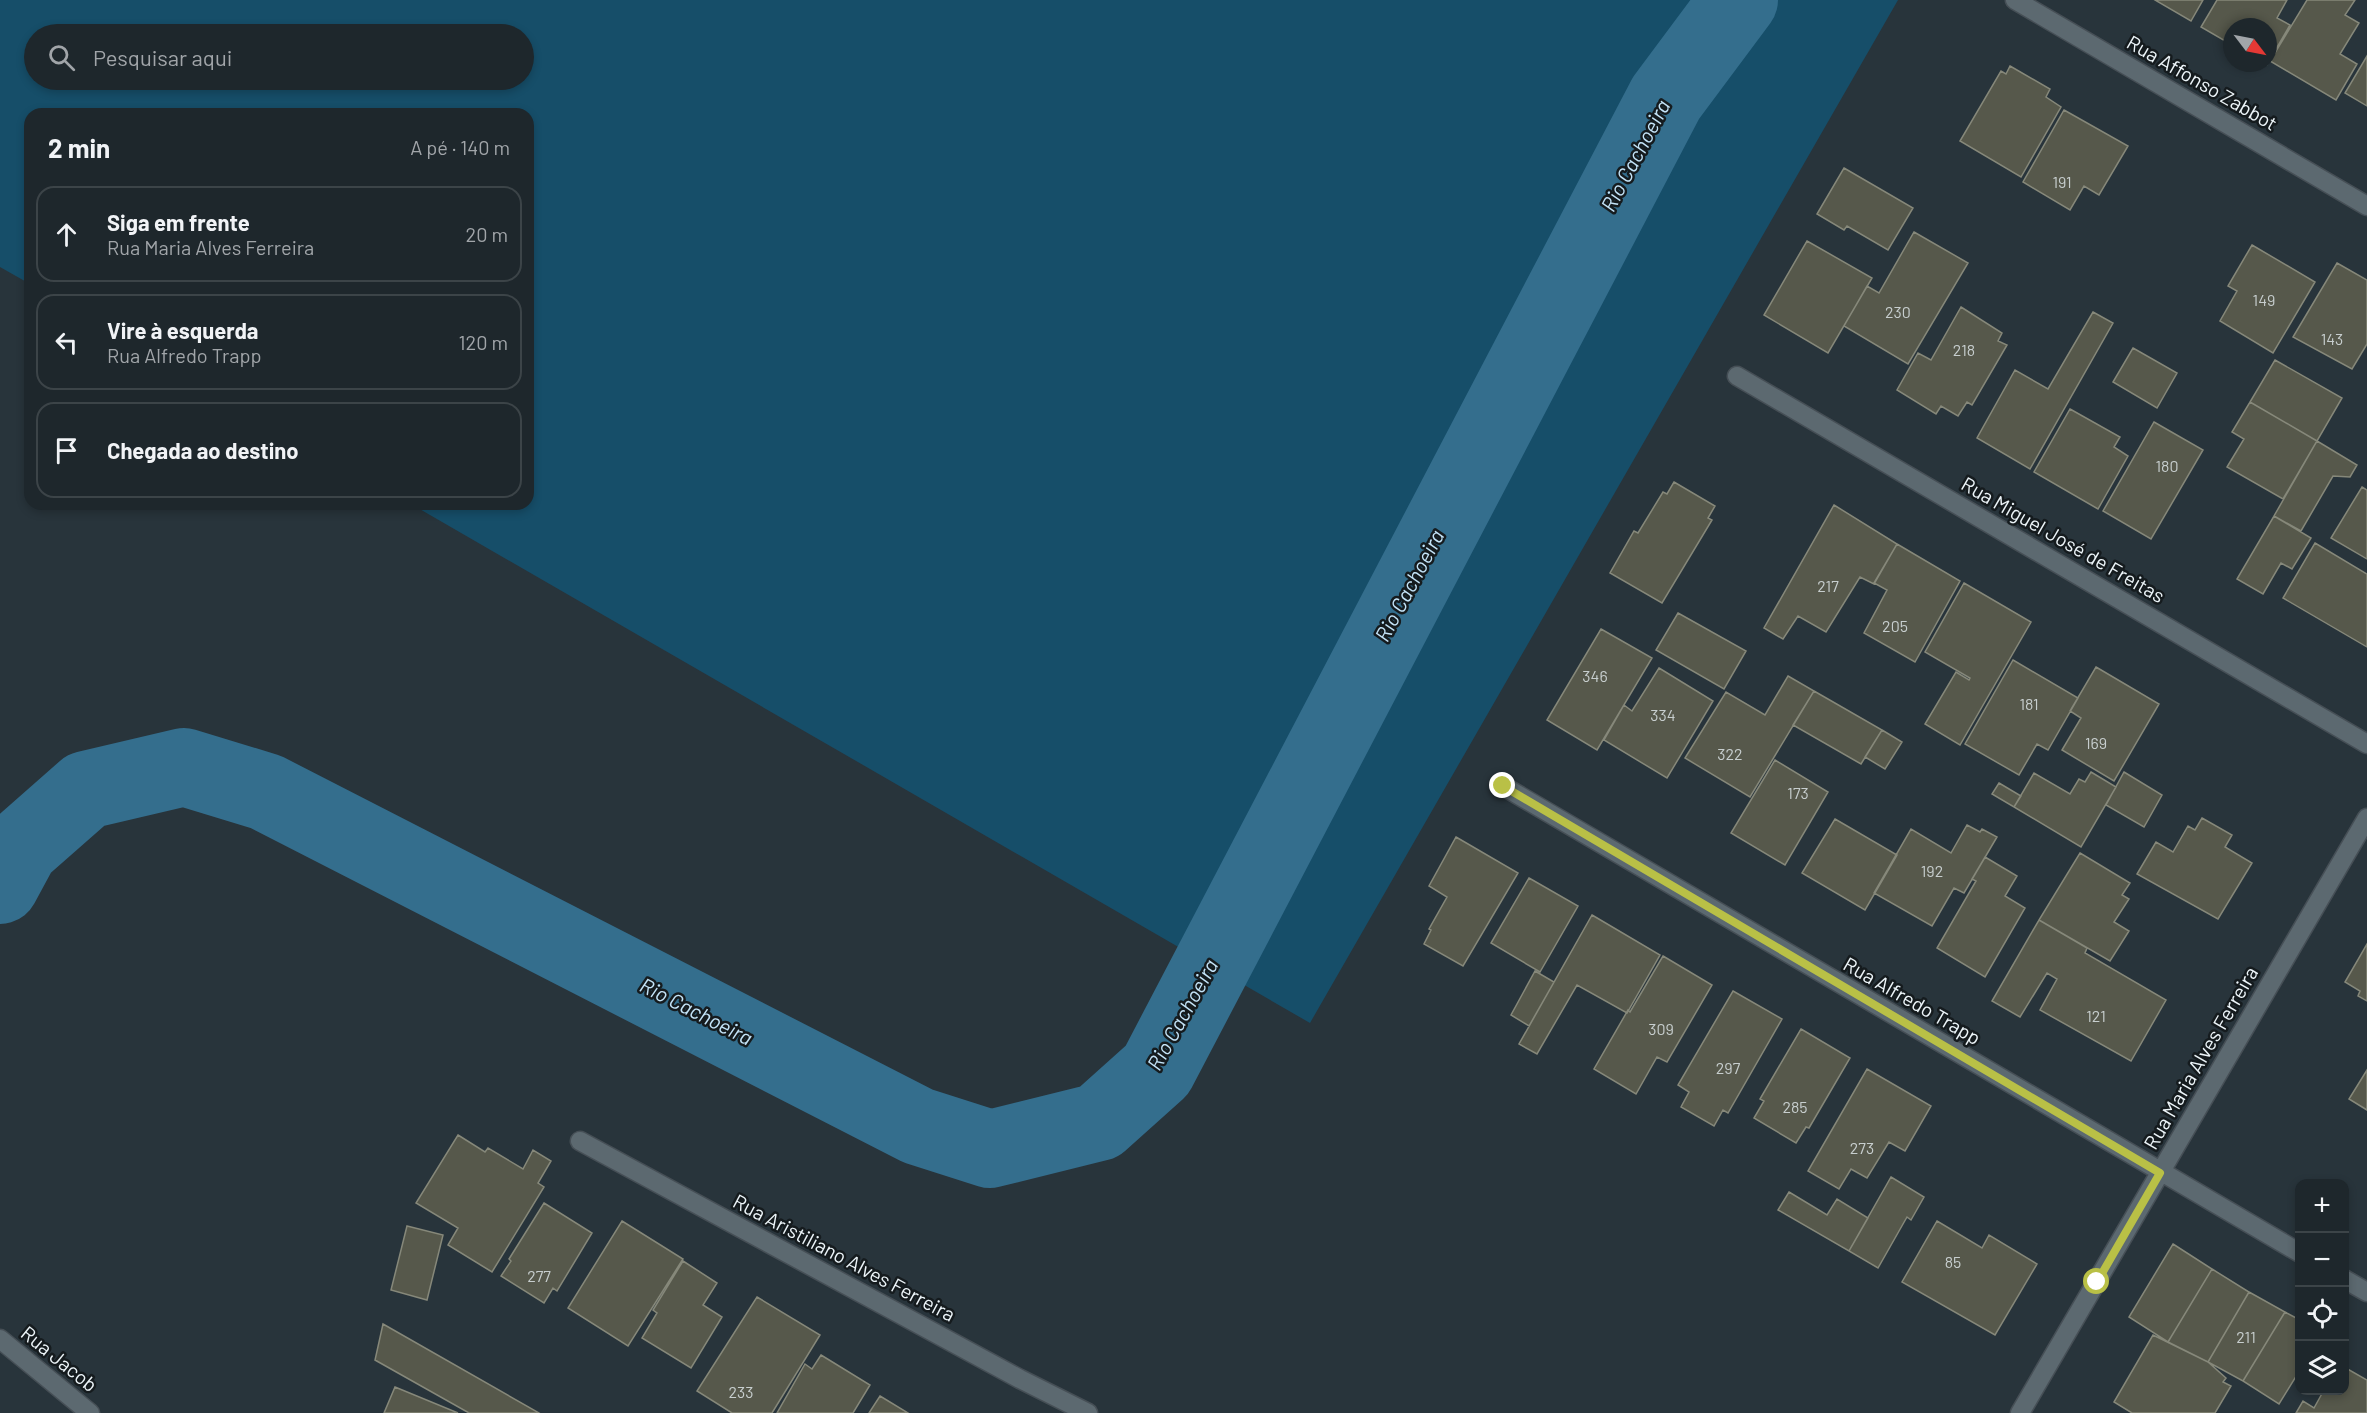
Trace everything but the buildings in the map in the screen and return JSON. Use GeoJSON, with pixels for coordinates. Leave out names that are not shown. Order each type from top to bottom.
{"type":"FeatureCollection","features":[{"type":"Feature","properties":{"kind":"street","name":"Rua Affonso Zabbot"},"geometry":{"type":"LineString","coordinates":[[2015,0],[2367,206]]}},
{"type":"Feature","properties":{"kind":"street","name":"Rua Miguel José de Freitas"},"geometry":{"type":"LineString","coordinates":[[1737,376],[2367,744]]}},
{"type":"Feature","properties":{"kind":"street","name":"Rua Alfredo Trapp"},"geometry":{"type":"LineString","coordinates":[[1503,786],[2295,1250]]}},
{"type":"Feature","properties":{"kind":"street","name":"Rua Maria Alves Ferreira"},"geometry":{"type":"LineString","coordinates":[[2020,1413],[2367,818]]}},
{"type":"Feature","properties":{"kind":"street","name":"Rua Aristiliano Alves Ferreira"},"geometry":{"type":"LineString","coordinates":[[580,1141],[1020,1379],[1088,1413]]}},
{"type":"Feature","properties":{"kind":"street"},"geometry":{"type":"LineString","coordinates":[[2349,1282],[2367,1292]]}},
{"type":"Feature","properties":{"kind":"street","name":"Rua Jacob"},"geometry":{"type":"LineString","coordinates":[[0,1339],[90,1413]]}},
{"type":"Feature","properties":{"kind":"shaded area"},"geometry":{"type":"Polygon","coordinates":[[[0,0],[1898,0],[1310,1023],[421,510],[534,510],[534,108],[24,108],[24,281],[0,267],[0,0]]]}},
{"type":"Feature","properties":{"kind":"waterway","name":"Rio Cachoeira"},"geometry":{"type":"LineString","coordinates":[[0,885],[20,848],[86,790],[184,767],[266,792],[918,1126],[990,1149],[1099,1122],[1157,1070],[1666,98],[1739,0]]}},
{"type":"Feature","properties":{"kind":"route"},"geometry":{"type":"LineString","coordinates":[[1503,786],[2160,1173],[2097,1282]]}}]}
